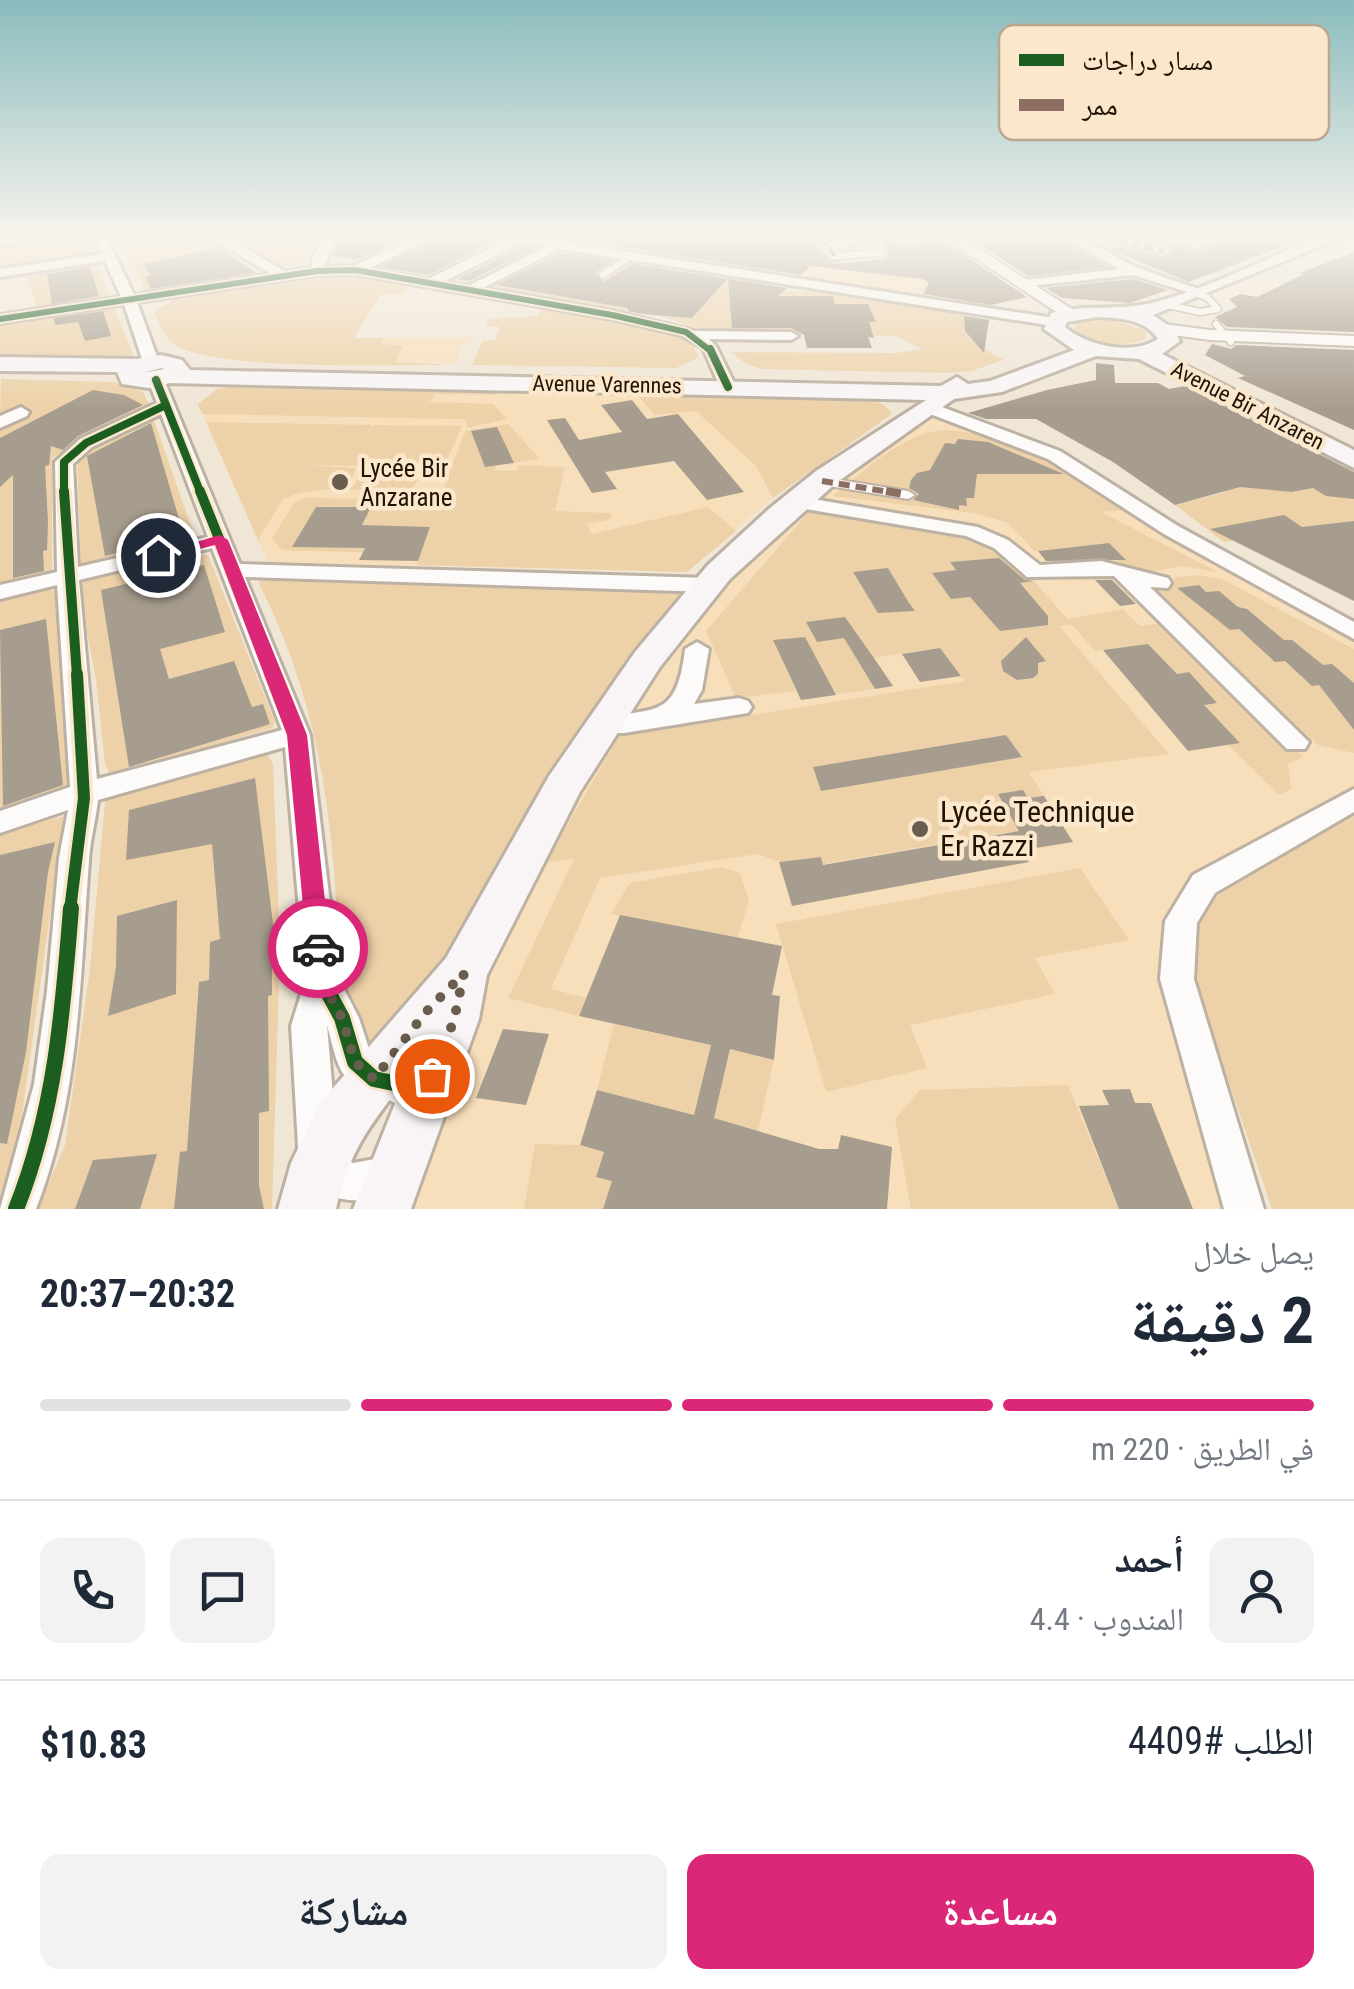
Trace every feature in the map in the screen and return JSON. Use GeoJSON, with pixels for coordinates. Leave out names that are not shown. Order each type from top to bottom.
{"type":"FeatureCollection","features":[{"type":"Feature","properties":{"kind":"main road"},"geometry":{"type":"LineString","coordinates":[[1064,325],[1096,349],[1159,329],[1194,295]]}},
{"type":"Feature","properties":{"kind":"main road"},"geometry":{"type":"LineString","coordinates":[[1064,325],[1129,314],[1159,329]]}},
{"type":"Feature","properties":{"kind":"main road","name":"Avenue Varennes"},"geometry":{"type":"LineString","coordinates":[[946,395],[1016,367],[1064,325]]}},
{"type":"Feature","properties":{"kind":"main road","name":"Avenue Bir Anzaren"},"geometry":{"type":"LineString","coordinates":[[1159,329],[1354,448]]}},
{"type":"Feature","properties":{"kind":"main road","name":"Avenue Bir Anzaren"},"geometry":{"type":"LineString","coordinates":[[1159,329],[1354,460]]}},
{"type":"Feature","properties":{"kind":"main road","name":"Avenue Varennes"},"geometry":{"type":"LineString","coordinates":[[0,372],[726,382],[946,395],[994,387],[1096,349]]}},
{"type":"Feature","properties":{"kind":"main road","name":"Avenue Varennes"},"geometry":{"type":"LineString","coordinates":[[0,364],[155,376]]}},
{"type":"Feature","properties":{"kind":"main road"},"geometry":{"type":"LineString","coordinates":[[313,1186],[338,1122],[426,1012],[464,973],[564,786],[647,660],[709,584],[809,491],[946,395]]}},
{"type":"Feature","properties":{"kind":"main road"},"geometry":{"type":"LineString","coordinates":[[388,1192],[454,1020],[464,973]]}},
{"type":"Feature","properties":{"kind":"street"},"geometry":{"type":"LineString","coordinates":[[0,320],[21,295]]}},
{"type":"Feature","properties":{"kind":"street"},"geometry":{"type":"LineString","coordinates":[[66,295],[129,299],[153,295]]}},
{"type":"Feature","properties":{"kind":"street"},"geometry":{"type":"LineString","coordinates":[[127,295],[155,376],[297,735],[322,981],[309,1026],[313,1186],[334,1178],[388,1192]]}},
{"type":"Feature","properties":{"kind":"street"},"geometry":{"type":"LineString","coordinates":[[508,295],[612,314],[694,335],[791,336]]}},
{"type":"Feature","properties":{"kind":"street"},"geometry":{"type":"LineString","coordinates":[[897,295],[1064,325]]}},
{"type":"Feature","properties":{"kind":"street"},"geometry":{"type":"LineString","coordinates":[[1036,295],[1064,325]]}},
{"type":"Feature","properties":{"kind":"street"},"geometry":{"type":"LineString","coordinates":[[1159,329],[1218,326],[1354,344]]}},
{"type":"Feature","properties":{"kind":"street"},"geometry":{"type":"LineString","coordinates":[[694,335],[715,354],[726,382]]}},
{"type":"Feature","properties":{"kind":"street"},"geometry":{"type":"LineString","coordinates":[[16,1209],[41,1148],[68,943],[74,851],[85,794],[65,578],[64,462],[155,376]]}},
{"type":"Feature","properties":{"kind":"street"},"geometry":{"type":"LineString","coordinates":[[946,395],[1054,454],[1172,530],[1354,632]]}},
{"type":"Feature","properties":{"kind":"street"},"geometry":{"type":"LineString","coordinates":[[0,423],[21,412]]}},
{"type":"Feature","properties":{"kind":"street"},"geometry":{"type":"LineString","coordinates":[[809,491],[908,496]]}},
{"type":"Feature","properties":{"kind":"street"},"geometry":{"type":"LineString","coordinates":[[809,491],[970,531],[1001,544],[1040,572],[1101,567],[1160,583]]}},
{"type":"Feature","properties":{"kind":"street"},"geometry":{"type":"LineString","coordinates":[[0,592],[220,540]]}},
{"type":"Feature","properties":{"kind":"street"},"geometry":{"type":"LineString","coordinates":[[232,570],[709,584]]}},
{"type":"Feature","properties":{"kind":"street"},"geometry":{"type":"LineString","coordinates":[[1120,571],[1296,742]]}},
{"type":"Feature","properties":{"kind":"street"},"geometry":{"type":"LineString","coordinates":[[670,716],[681,708],[691,690],[697,649]]}},
{"type":"Feature","properties":{"kind":"street"},"geometry":{"type":"LineString","coordinates":[[603,727],[739,707]]}},
{"type":"Feature","properties":{"kind":"street"},"geometry":{"type":"LineString","coordinates":[[0,822],[297,735]]}},
{"type":"Feature","properties":{"kind":"street"},"geometry":{"type":"LineString","coordinates":[[1244,1209],[1178,978],[1180,921],[1204,884],[1354,799]]}},
{"type":"Feature","properties":{"kind":"street"},"geometry":{"type":"LineString","coordinates":[[322,981],[342,1018],[355,1062],[374,1079],[403,1085],[421,1104]]}},
{"type":"Feature","properties":{"kind":"lane"},"geometry":{"type":"LineString","coordinates":[[1159,329],[1218,326],[1218,308],[1202,295]]}},
{"type":"Feature","properties":{"kind":"shaded area"},"geometry":{"type":"Polygon","coordinates":[[[33,295],[109,295],[111,299],[38,310],[33,295]]]}},
{"type":"Feature","properties":{"kind":"shaded area"},"geometry":{"type":"Polygon","coordinates":[[[201,295],[380,295],[354,338],[384,338],[381,344],[403,346],[395,362],[455,365],[309,365],[196,353],[174,344],[164,334],[154,311],[176,299],[201,295]]]}},
{"type":"Feature","properties":{"kind":"shaded area"},"geometry":{"type":"Polygon","coordinates":[[[538,295],[862,295],[964,312],[971,336],[1004,360],[971,371],[947,373],[762,369],[746,364],[731,352],[896,353],[922,349],[895,336],[711,333],[663,317],[538,295]]]}},
{"type":"Feature","properties":{"kind":"shaded area"},"geometry":{"type":"Polygon","coordinates":[[[113,305],[134,357],[0,355],[0,322],[113,305]]]}},
{"type":"Feature","properties":{"kind":"shaded area"},"geometry":{"type":"Polygon","coordinates":[[[541,307],[673,332],[691,342],[699,357],[676,368],[472,365],[482,341],[495,340],[500,327],[486,326],[489,319],[538,316],[541,307]]]}},
{"type":"Feature","properties":{"kind":"shaded area"},"geometry":{"type":"Polygon","coordinates":[[[1106,318],[1145,330],[1147,338],[1109,344],[1074,330],[1077,322],[1106,318]]]}},
{"type":"Feature","properties":{"kind":"shaded area"},"geometry":{"type":"Polygon","coordinates":[[[473,337],[470,343],[460,345],[457,363],[394,362],[386,346],[380,344],[384,338],[473,337]]]}},
{"type":"Feature","properties":{"kind":"shaded area"},"geometry":{"type":"Polygon","coordinates":[[[1,379],[114,382],[143,392],[151,409],[52,458],[52,574],[0,586],[0,427],[29,413],[15,409],[0,415],[1,379]]]}},
{"type":"Feature","properties":{"kind":"shaded area"},"geometry":{"type":"Polygon","coordinates":[[[243,385],[857,398],[883,404],[892,414],[791,482],[687,572],[268,562],[198,404],[217,389],[243,385]]]}},
{"type":"Feature","properties":{"kind":"shaded area"},"geometry":{"type":"Polygon","coordinates":[[[243,385],[499,390],[496,395],[435,394],[430,402],[493,404],[507,419],[467,428],[465,419],[202,414],[198,404],[217,389],[243,385]]]}},
{"type":"Feature","properties":{"kind":"shaded area"},"geometry":{"type":"Polygon","coordinates":[[[636,393],[857,398],[883,404],[892,414],[773,498],[756,466],[696,411],[654,415],[636,393]]]}},
{"type":"Feature","properties":{"kind":"shaded area","name":"Lycée Technique Er Razzi"},"geometry":{"type":"Polygon","coordinates":[[[931,408],[1034,445],[1354,632],[1354,799],[1244,859],[1181,921],[1246,1209],[384,1209],[463,973],[719,572],[931,408]]]}},
{"type":"Feature","properties":{"kind":"shaded area"},"geometry":{"type":"Polygon","coordinates":[[[153,418],[195,537],[81,565],[77,457],[153,418]]]}},
{"type":"Feature","properties":{"kind":"shaded area"},"geometry":{"type":"Polygon","coordinates":[[[206,422],[372,425],[367,435],[374,425],[462,426],[444,467],[301,465],[357,468],[347,487],[353,487],[364,468],[422,469],[413,488],[421,488],[420,494],[332,489],[298,494],[283,499],[258,540],[206,422]]]}},
{"type":"Feature","properties":{"kind":"shaded area"},"geometry":{"type":"Polygon","coordinates":[[[508,424],[540,459],[497,465],[494,470],[517,471],[519,465],[565,467],[555,511],[611,513],[612,519],[587,524],[592,534],[708,507],[736,531],[687,572],[417,565],[420,554],[282,550],[272,538],[294,503],[304,498],[440,499],[465,431],[508,424]]]}},
{"type":"Feature","properties":{"kind":"shaded area"},"geometry":{"type":"Polygon","coordinates":[[[944,430],[993,438],[1040,457],[1126,510],[1101,512],[1218,572],[1182,566],[1146,573],[1117,561],[1125,559],[1109,543],[1035,551],[1006,522],[973,513],[832,496],[899,446],[944,430]]]}},
{"type":"Feature","properties":{"kind":"shaded area"},"geometry":{"type":"Polygon","coordinates":[[[1354,480],[1354,521],[1224,542],[1175,505],[1226,492],[1215,484],[1293,492],[1354,480]]]}},
{"type":"Feature","properties":{"kind":"shaded area"},"geometry":{"type":"Polygon","coordinates":[[[811,509],[946,528],[992,542],[1021,566],[1067,619],[1123,609],[1140,626],[1161,623],[1304,757],[1288,763],[1291,789],[1279,795],[1228,745],[1239,742],[1204,705],[1189,672],[1177,674],[1148,644],[1095,651],[1071,624],[1059,626],[1169,754],[1029,772],[1073,842],[1023,852],[1009,832],[823,864],[820,857],[779,862],[758,854],[600,878],[551,989],[586,998],[579,1016],[508,998],[574,859],[546,862],[619,736],[965,681],[939,648],[858,660],[875,689],[835,695],[804,637],[773,641],[796,691],[736,698],[706,631],[811,509]]]}},
{"type":"Feature","properties":{"kind":"shaded area"},"geometry":{"type":"Polygon","coordinates":[[[191,554],[208,555],[275,722],[272,728],[111,776],[105,764],[96,679],[78,587],[86,581],[191,554]]]}},
{"type":"Feature","properties":{"kind":"shaded area"},"geometry":{"type":"Polygon","coordinates":[[[261,577],[691,589],[393,1056],[343,1050],[334,870],[318,754],[285,641],[259,584],[261,577]]]}},
{"type":"Feature","properties":{"kind":"shaded area"},"geometry":{"type":"Polygon","coordinates":[[[1177,577],[1222,579],[1354,649],[1354,753],[1318,745],[1152,590],[1177,577]]]}},
{"type":"Feature","properties":{"kind":"shaded area"},"geometry":{"type":"Polygon","coordinates":[[[55,591],[74,789],[0,815],[0,600],[55,591]]]}},
{"type":"Feature","properties":{"kind":"shaded area"},"geometry":{"type":"Polygon","coordinates":[[[259,752],[267,754],[273,764],[280,947],[272,1209],[38,1209],[65,1145],[90,969],[105,802],[109,796],[259,752]]]}},
{"type":"Feature","properties":{"kind":"shaded area"},"geometry":{"type":"Polygon","coordinates":[[[1354,812],[1354,1209],[1272,1209],[1193,977],[1193,933],[1212,899],[1292,844],[1354,812]]]}},
{"type":"Feature","properties":{"kind":"shaded area"},"geometry":{"type":"Polygon","coordinates":[[[64,816],[17,1150],[0,1198],[0,833],[64,816]]]}},
{"type":"Feature","properties":{"kind":"shaded area"},"geometry":{"type":"Polygon","coordinates":[[[722,867],[740,873],[749,901],[737,938],[611,914],[630,883],[722,867]]]}},
{"type":"Feature","properties":{"kind":"shaded area"},"geometry":{"type":"Polygon","coordinates":[[[1080,868],[1129,940],[1035,958],[1055,994],[910,1025],[927,1068],[826,1092],[776,924],[1080,868]]]}},
{"type":"Feature","properties":{"kind":"shaded area"},"geometry":{"type":"Polygon","coordinates":[[[614,1024],[711,1045],[694,1115],[597,1090],[614,1024]]]}},
{"type":"Feature","properties":{"kind":"shaded area"},"geometry":{"type":"Polygon","coordinates":[[[730,1049],[774,1060],[758,1131],[714,1118],[730,1049]]]}},
{"type":"Feature","properties":{"kind":"shaded area"},"geometry":{"type":"Polygon","coordinates":[[[1068,1085],[1119,1209],[911,1209],[895,1119],[920,1090],[1068,1085]]]}},
{"type":"Feature","properties":{"kind":"shaded area"},"geometry":{"type":"Polygon","coordinates":[[[535,1144],[580,1145],[604,1152],[596,1177],[612,1181],[603,1209],[524,1209],[535,1144]]]}},
{"type":"Feature","properties":{"kind":"building"},"geometry":{"type":"Polygon","coordinates":[[[51,295],[99,296],[52,304],[51,295]]]}},
{"type":"Feature","properties":{"kind":"building"},"geometry":{"type":"Polygon","coordinates":[[[556,295],[712,295],[692,318],[642,314],[556,295]]]}},
{"type":"Feature","properties":{"kind":"building"},"geometry":{"type":"Polygon","coordinates":[[[729,295],[833,296],[835,304],[868,304],[876,322],[869,322],[874,338],[868,337],[872,348],[807,348],[804,335],[791,328],[732,328],[729,295]]]}},
{"type":"Feature","properties":{"kind":"building"},"geometry":{"type":"Polygon","coordinates":[[[932,295],[1027,297],[991,305],[932,295]]]}},
{"type":"Feature","properties":{"kind":"building"},"geometry":{"type":"Polygon","coordinates":[[[1058,295],[1152,295],[1130,303],[1058,295]]]}},
{"type":"Feature","properties":{"kind":"building"},"geometry":{"type":"Polygon","coordinates":[[[1354,295],[1354,332],[1227,327],[1215,317],[1237,307],[1229,299],[1354,295]]]}},
{"type":"Feature","properties":{"kind":"building"},"geometry":{"type":"Polygon","coordinates":[[[103,311],[111,336],[85,341],[78,322],[55,325],[54,318],[103,311]]]}},
{"type":"Feature","properties":{"kind":"building"},"geometry":{"type":"Polygon","coordinates":[[[964,316],[989,320],[984,353],[965,331],[964,316]]]}},
{"type":"Feature","properties":{"kind":"building"},"geometry":{"type":"Polygon","coordinates":[[[1212,344],[1231,349],[1237,345],[1354,350],[1354,430],[1238,378],[1245,376],[1205,355],[1212,344]]]}},
{"type":"Feature","properties":{"kind":"building"},"geometry":{"type":"Polygon","coordinates":[[[1096,363],[1114,365],[1115,383],[1158,383],[1169,389],[1185,386],[1354,472],[1354,499],[1326,496],[1313,488],[1292,492],[1240,487],[1175,505],[1113,462],[1036,419],[986,419],[968,413],[1096,380],[1096,363]]]}},
{"type":"Feature","properties":{"kind":"building"},"geometry":{"type":"Polygon","coordinates":[[[93,390],[124,395],[143,405],[78,436],[63,450],[51,446],[49,465],[45,466],[48,522],[44,571],[13,578],[13,475],[0,487],[0,438],[93,390]]]}},
{"type":"Feature","properties":{"kind":"building"},"geometry":{"type":"Polygon","coordinates":[[[632,400],[647,419],[678,414],[744,492],[707,500],[674,461],[605,472],[617,489],[592,493],[547,420],[565,418],[579,440],[622,432],[601,405],[632,400]]]}},
{"type":"Feature","properties":{"kind":"building"},"geometry":{"type":"Polygon","coordinates":[[[151,423],[184,536],[105,556],[87,456],[151,423]]]}},
{"type":"Feature","properties":{"kind":"building"},"geometry":{"type":"Polygon","coordinates":[[[497,427],[514,463],[485,467],[471,431],[497,427]]]}},
{"type":"Feature","properties":{"kind":"building"},"geometry":{"type":"Polygon","coordinates":[[[958,439],[988,442],[1064,474],[977,474],[974,498],[966,498],[967,506],[959,505],[959,510],[913,500],[919,494],[909,488],[911,480],[917,473],[930,470],[945,443],[955,444],[958,439]]]}},
{"type":"Feature","properties":{"kind":"building"},"geometry":{"type":"Polygon","coordinates":[[[316,507],[371,507],[362,525],[430,527],[418,561],[359,560],[365,548],[292,547],[316,507]]]}},
{"type":"Feature","properties":{"kind":"building"},"geometry":{"type":"Polygon","coordinates":[[[1284,515],[1302,527],[1354,521],[1354,601],[1210,529],[1284,515]]]}},
{"type":"Feature","properties":{"kind":"building"},"geometry":{"type":"Polygon","coordinates":[[[1109,543],[1126,560],[1046,561],[1038,551],[1109,543]]]}},
{"type":"Feature","properties":{"kind":"building"},"geometry":{"type":"Polygon","coordinates":[[[999,558],[1025,580],[1034,581],[1020,583],[1048,616],[1048,625],[1000,631],[970,597],[951,599],[932,573],[956,570],[950,562],[999,558]]]}},
{"type":"Feature","properties":{"kind":"building"},"geometry":{"type":"Polygon","coordinates":[[[204,565],[225,632],[160,649],[169,679],[234,661],[252,707],[263,704],[270,724],[129,767],[101,590],[204,565]]]}},
{"type":"Feature","properties":{"kind":"building"},"geometry":{"type":"Polygon","coordinates":[[[888,568],[915,611],[878,613],[853,572],[888,568]]]}},
{"type":"Feature","properties":{"kind":"building"},"geometry":{"type":"Polygon","coordinates":[[[1095,580],[1112,580],[1136,604],[1120,606],[1095,580]]]}},
{"type":"Feature","properties":{"kind":"building"},"geometry":{"type":"Polygon","coordinates":[[[1199,585],[1206,592],[1219,591],[1284,640],[1292,640],[1323,665],[1332,664],[1354,683],[1354,730],[1319,685],[1312,686],[1285,661],[1275,662],[1239,629],[1230,630],[1177,588],[1199,585]]]}},
{"type":"Feature","properties":{"kind":"building"},"geometry":{"type":"Polygon","coordinates":[[[845,617],[893,686],[875,689],[844,638],[817,642],[806,622],[845,617]]]}},
{"type":"Feature","properties":{"kind":"building"},"geometry":{"type":"Polygon","coordinates":[[[46,619],[63,785],[3,806],[0,630],[46,619]]]}},
{"type":"Feature","properties":{"kind":"building"},"geometry":{"type":"Polygon","coordinates":[[[805,637],[836,695],[801,700],[773,640],[805,637]]]}},
{"type":"Feature","properties":{"kind":"building"},"geometry":{"type":"Polygon","coordinates":[[[1026,637],[1046,661],[1038,663],[1038,674],[1033,678],[1017,680],[1003,671],[1001,661],[1026,637]]]}},
{"type":"Feature","properties":{"kind":"building"},"geometry":{"type":"Polygon","coordinates":[[[1148,644],[1177,674],[1189,672],[1217,703],[1204,705],[1240,743],[1188,751],[1103,650],[1148,644]]]}},
{"type":"Feature","properties":{"kind":"building"},"geometry":{"type":"Polygon","coordinates":[[[940,648],[961,676],[920,682],[902,654],[940,648]]]}},
{"type":"Feature","properties":{"kind":"building"},"geometry":{"type":"Polygon","coordinates":[[[1006,735],[1022,757],[821,791],[813,767],[1006,735]]]}},
{"type":"Feature","properties":{"kind":"building"},"geometry":{"type":"Polygon","coordinates":[[[255,778],[277,956],[272,958],[272,995],[268,996],[269,1111],[259,1113],[259,1186],[264,1209],[174,1209],[180,1152],[187,1151],[199,982],[209,980],[210,942],[220,939],[212,844],[126,860],[129,810],[255,778]]]}},
{"type":"Feature","properties":{"kind":"building"},"geometry":{"type":"Polygon","coordinates":[[[1023,790],[1028,798],[1044,796],[1073,842],[1022,850],[1029,862],[792,906],[779,862],[821,857],[823,865],[1019,831],[998,794],[1023,790]]]}},
{"type":"Feature","properties":{"kind":"building"},"geometry":{"type":"Polygon","coordinates":[[[55,842],[26,1052],[7,1144],[0,1143],[0,855],[55,842]]]}},
{"type":"Feature","properties":{"kind":"building"},"geometry":{"type":"Polygon","coordinates":[[[177,900],[176,994],[108,1016],[116,967],[117,916],[177,900]]]}},
{"type":"Feature","properties":{"kind":"building"},"geometry":{"type":"Polygon","coordinates":[[[620,915],[782,946],[772,995],[780,996],[774,1060],[730,1049],[714,1118],[819,1149],[838,1149],[841,1135],[892,1147],[887,1209],[603,1209],[612,1181],[596,1177],[604,1152],[580,1145],[597,1090],[694,1115],[711,1045],[579,1016],[620,915]]]}},
{"type":"Feature","properties":{"kind":"building"},"geometry":{"type":"Polygon","coordinates":[[[503,1029],[549,1034],[526,1105],[476,1098],[503,1029]]]}},
{"type":"Feature","properties":{"kind":"building"},"geometry":{"type":"Polygon","coordinates":[[[1130,1089],[1135,1103],[1151,1103],[1193,1209],[1119,1209],[1079,1106],[1109,1105],[1102,1090],[1130,1089]]]}},
{"type":"Feature","properties":{"kind":"building"},"geometry":{"type":"Polygon","coordinates":[[[157,1154],[140,1209],[75,1209],[93,1160],[157,1154]]]}},
{"type":"Feature","properties":{"kind":"marked path"},"geometry":{"type":"LineString","coordinates":[[822,481],[908,495]]}},
{"type":"Feature","properties":{"kind":"cycle path"},"geometry":{"type":"LineString","coordinates":[[0,319],[156,295]]}},
{"type":"Feature","properties":{"kind":"cycle path"},"geometry":{"type":"LineString","coordinates":[[500,295],[686,332],[709,346],[728,387]]}},
{"type":"Feature","properties":{"kind":"cycle path"},"geometry":{"type":"LineString","coordinates":[[16,1209],[31,1171],[52,1084],[74,858],[84,798],[64,462],[86,443],[166,405],[156,380]]}},
{"type":"Feature","properties":{"kind":"cycle path"},"geometry":{"type":"LineString","coordinates":[[166,405],[297,735],[322,981],[342,1018],[355,1062],[374,1079],[403,1085],[421,1104]]}},
{"type":"Feature","properties":{"kind":"way so far"},"geometry":{"type":"LineString","coordinates":[[318,948],[322,981],[342,1018],[346,1042],[355,1062],[374,1079],[426,1012],[464,973],[454,1020],[432,1076]]}},
{"type":"Feature","properties":{"kind":"place","name":"Lycée Bir Anzarane"},"geometry":{"type":"Point","coordinates":[340,482]}},
{"type":"Feature","properties":{"kind":"place","name":"Lycée Technique Er Razzi"},"geometry":{"type":"Point","coordinates":[920,829]}},
{"type":"Feature","properties":{"kind":"route"},"geometry":{"type":"LineString","coordinates":[[158,555],[220,540],[297,735],[318,948]]}}]}
